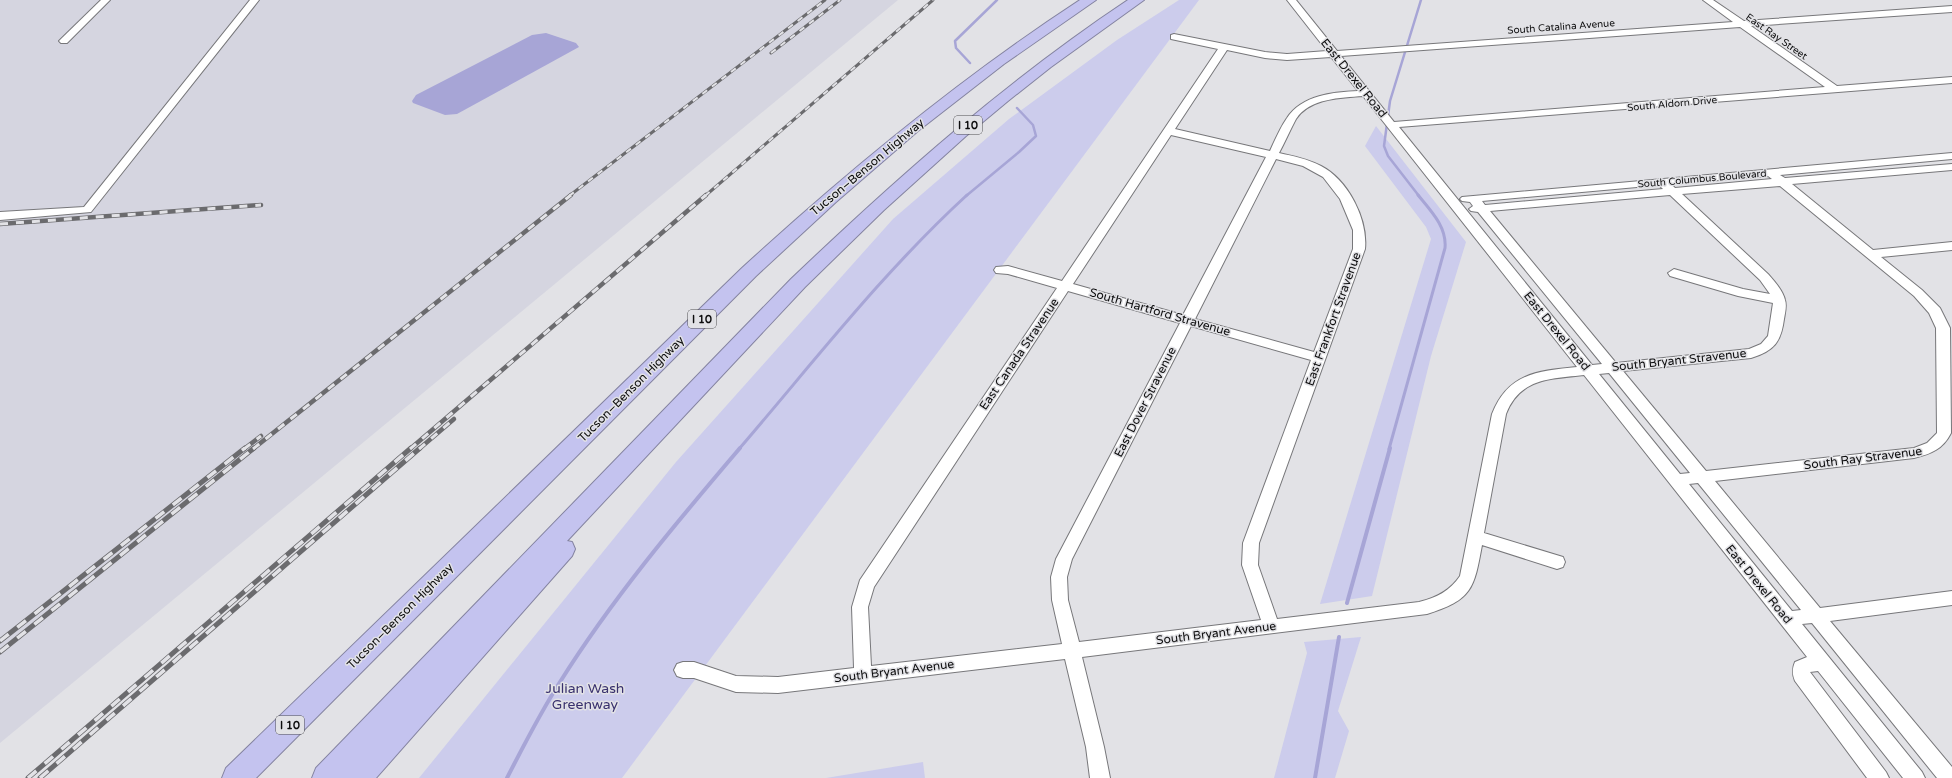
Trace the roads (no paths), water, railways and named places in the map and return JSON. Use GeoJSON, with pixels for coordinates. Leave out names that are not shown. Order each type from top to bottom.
{"type":"FeatureCollection","features":[{"type":"Feature","properties":{"kind":"highway","name":"Tucson–Benson Highway"},"geometry":{"type":"LineString","coordinates":[[236,778],[749,272],[807,218],[889,146],[949,98],[1026,42],[1089,0]]}},
{"type":"Feature","properties":{"kind":"highway","name":"I 10"},"geometry":{"type":"LineString","coordinates":[[326,778],[813,267],[894,190],[956,134],[1029,75],[1137,0]]}},
{"type":"Feature","properties":{"kind":"highway"},"geometry":{"type":"LineString","coordinates":[[357,778],[641,463],[813,267]]}},
{"type":"Feature","properties":{"kind":"highway"},"geometry":{"type":"LineString","coordinates":[[224,778],[344,672]]}},
{"type":"Feature","properties":{"kind":"street"},"geometry":{"type":"LineString","coordinates":[[64,41],[106,0]]}},
{"type":"Feature","properties":{"kind":"street"},"geometry":{"type":"LineString","coordinates":[[0,216],[87,210],[255,0]]}},
{"type":"Feature","properties":{"kind":"street","name":"East Drexel Road"},"geometry":{"type":"LineString","coordinates":[[1291,0],[1915,778]]}},
{"type":"Feature","properties":{"kind":"street","name":"East Ray Street"},"geometry":{"type":"LineString","coordinates":[[1707,0],[1836,90]]}},
{"type":"Feature","properties":{"kind":"street","name":"South Catalina Avenue"},"geometry":{"type":"LineString","coordinates":[[1174,38],[1279,57],[1952,9]]}},
{"type":"Feature","properties":{"kind":"street","name":"East Canada Stravenue"},"geometry":{"type":"LineString","coordinates":[[863,675],[860,619],[862,596],[866,585],[1224,47]]}},
{"type":"Feature","properties":{"kind":"street","name":"South Aldorn Drive"},"geometry":{"type":"LineString","coordinates":[[1391,125],[1952,80]]}},
{"type":"Feature","properties":{"kind":"street","name":"East Dover Stravenue"},"geometry":{"type":"LineString","coordinates":[[1100,778],[1095,747],[1059,588],[1061,567],[1292,118],[1306,105],[1328,97],[1366,93]]}},
{"type":"Feature","properties":{"kind":"street","name":"East Frankfort Stravenue"},"geometry":{"type":"LineString","coordinates":[[1168,131],[1307,164],[1326,175],[1352,210],[1360,230],[1361,243],[1359,249],[1251,543],[1250,554],[1252,571],[1271,626]]}},
{"type":"Feature","properties":{"kind":"street","name":"South Columbus Boulevard"},"geometry":{"type":"LineString","coordinates":[[1456,205],[1661,181],[1952,156]]}},
{"type":"Feature","properties":{"kind":"street","name":"South Columbus Boulevard"},"geometry":{"type":"LineString","coordinates":[[1477,203],[1672,192],[1952,167]]}},
{"type":"Feature","properties":{"kind":"street","name":"South Ray Stravenue"},"geometry":{"type":"LineString","coordinates":[[1676,480],[1924,451],[1938,444],[1944,433],[1948,409],[1943,328],[1940,317],[1921,296],[1770,172]]}},
{"type":"Feature","properties":{"kind":"street"},"geometry":{"type":"LineString","coordinates":[[1661,181],[1764,277],[1773,288],[1778,300]]}},
{"type":"Feature","properties":{"kind":"street","name":"East Drexel Road"},"geometry":{"type":"LineString","coordinates":[[1477,203],[1949,778]]}},
{"type":"Feature","properties":{"kind":"street"},"geometry":{"type":"LineString","coordinates":[[1870,254],[1952,246]]}},
{"type":"Feature","properties":{"kind":"street","name":"South Hartford Stravenue"},"geometry":{"type":"LineString","coordinates":[[1000,270],[1008,270],[1066,285],[1319,358]]}},
{"type":"Feature","properties":{"kind":"street"},"geometry":{"type":"LineString","coordinates":[[1674,273],[1742,293],[1778,300]]}},
{"type":"Feature","properties":{"kind":"street","name":"South Bryant Stravenue"},"geometry":{"type":"LineString","coordinates":[[1588,370],[1740,354],[1759,350],[1766,347],[1774,337],[1779,311],[1778,300]]}},
{"type":"Feature","properties":{"kind":"street","name":"South Bryant Avenue"},"geometry":{"type":"LineString","coordinates":[[683,670],[694,670],[736,684],[760,686],[1419,609],[1444,602],[1462,588],[1468,578],[1477,537],[1499,414],[1508,394],[1516,387],[1532,378],[1588,370]]}},
{"type":"Feature","properties":{"kind":"street"},"geometry":{"type":"LineString","coordinates":[[1477,537],[1557,562]]}},
{"type":"Feature","properties":{"kind":"street"},"geometry":{"type":"LineString","coordinates":[[1788,619],[1952,598]]}},
{"type":"Feature","properties":{"kind":"street"},"geometry":{"type":"LineString","coordinates":[[1822,662],[1806,665],[1801,668],[1801,675],[1879,778]]}},
{"type":"Feature","properties":{"kind":"waterway"},"geometry":{"type":"LineString","coordinates":[[970,63],[956,48],[955,41],[997,0]]}},
{"type":"Feature","properties":{"kind":"waterway"},"geometry":{"type":"LineString","coordinates":[[1419,196],[1388,156],[1384,146],[1390,101],[1421,0]]}},
{"type":"Feature","properties":{"kind":"waterway"},"geometry":{"type":"LineString","coordinates":[[966,196],[1036,136],[1033,125],[1017,108]]}},
{"type":"Feature","properties":{"kind":"waterway"},"geometry":{"type":"LineString","coordinates":[[739,449],[877,287],[936,224],[967,195]]}},
{"type":"Feature","properties":{"kind":"waterway"},"geometry":{"type":"LineString","coordinates":[[1389,449],[1445,248],[1445,240],[1441,226],[1433,213],[1418,195]]}},
{"type":"Feature","properties":{"kind":"waterway"},"geometry":{"type":"LineString","coordinates":[[507,778],[532,729],[580,651],[601,621],[669,533],[740,448]]}},
{"type":"Feature","properties":{"kind":"waterway"},"geometry":{"type":"LineString","coordinates":[[1347,603],[1390,448]]}},
{"type":"Feature","properties":{"kind":"waterway"},"geometry":{"type":"LineString","coordinates":[[1315,778],[1339,637]]}},
{"type":"Feature","properties":{"kind":"railway"},"geometry":{"type":"LineString","coordinates":[[569,196],[825,0]]}},
{"type":"Feature","properties":{"kind":"railway"},"geometry":{"type":"LineString","coordinates":[[771,53],[840,0]]}},
{"type":"Feature","properties":{"kind":"railway"},"geometry":{"type":"LineString","coordinates":[[705,196],[933,0]]}},
{"type":"Feature","properties":{"kind":"railway"},"geometry":{"type":"LineString","coordinates":[[253,449],[571,195]]}},
{"type":"Feature","properties":{"kind":"railway"},"geometry":{"type":"LineString","coordinates":[[410,449],[706,195]]}},
{"type":"Feature","properties":{"kind":"railway"},"geometry":{"type":"LineString","coordinates":[[0,224],[261,205]]}},
{"type":"Feature","properties":{"kind":"railway"},"geometry":{"type":"LineString","coordinates":[[419,449],[454,419]]}},
{"type":"Feature","properties":{"kind":"railway"},"geometry":{"type":"LineString","coordinates":[[244,449],[261,436]]}},
{"type":"Feature","properties":{"kind":"railway"},"geometry":{"type":"LineString","coordinates":[[0,641],[245,448]]}},
{"type":"Feature","properties":{"kind":"railway"},"geometry":{"type":"LineString","coordinates":[[0,652],[254,448]]}},
{"type":"Feature","properties":{"kind":"railway"},"geometry":{"type":"LineString","coordinates":[[28,778],[411,448]]}},
{"type":"Feature","properties":{"kind":"railway"},"geometry":{"type":"LineString","coordinates":[[40,778],[420,448]]}},
{"type":"Feature","properties":{"kind":"park label","name":"Julian Wash Greenway"},"geometry":{"type":"Point","coordinates":[585,696]}}]}
